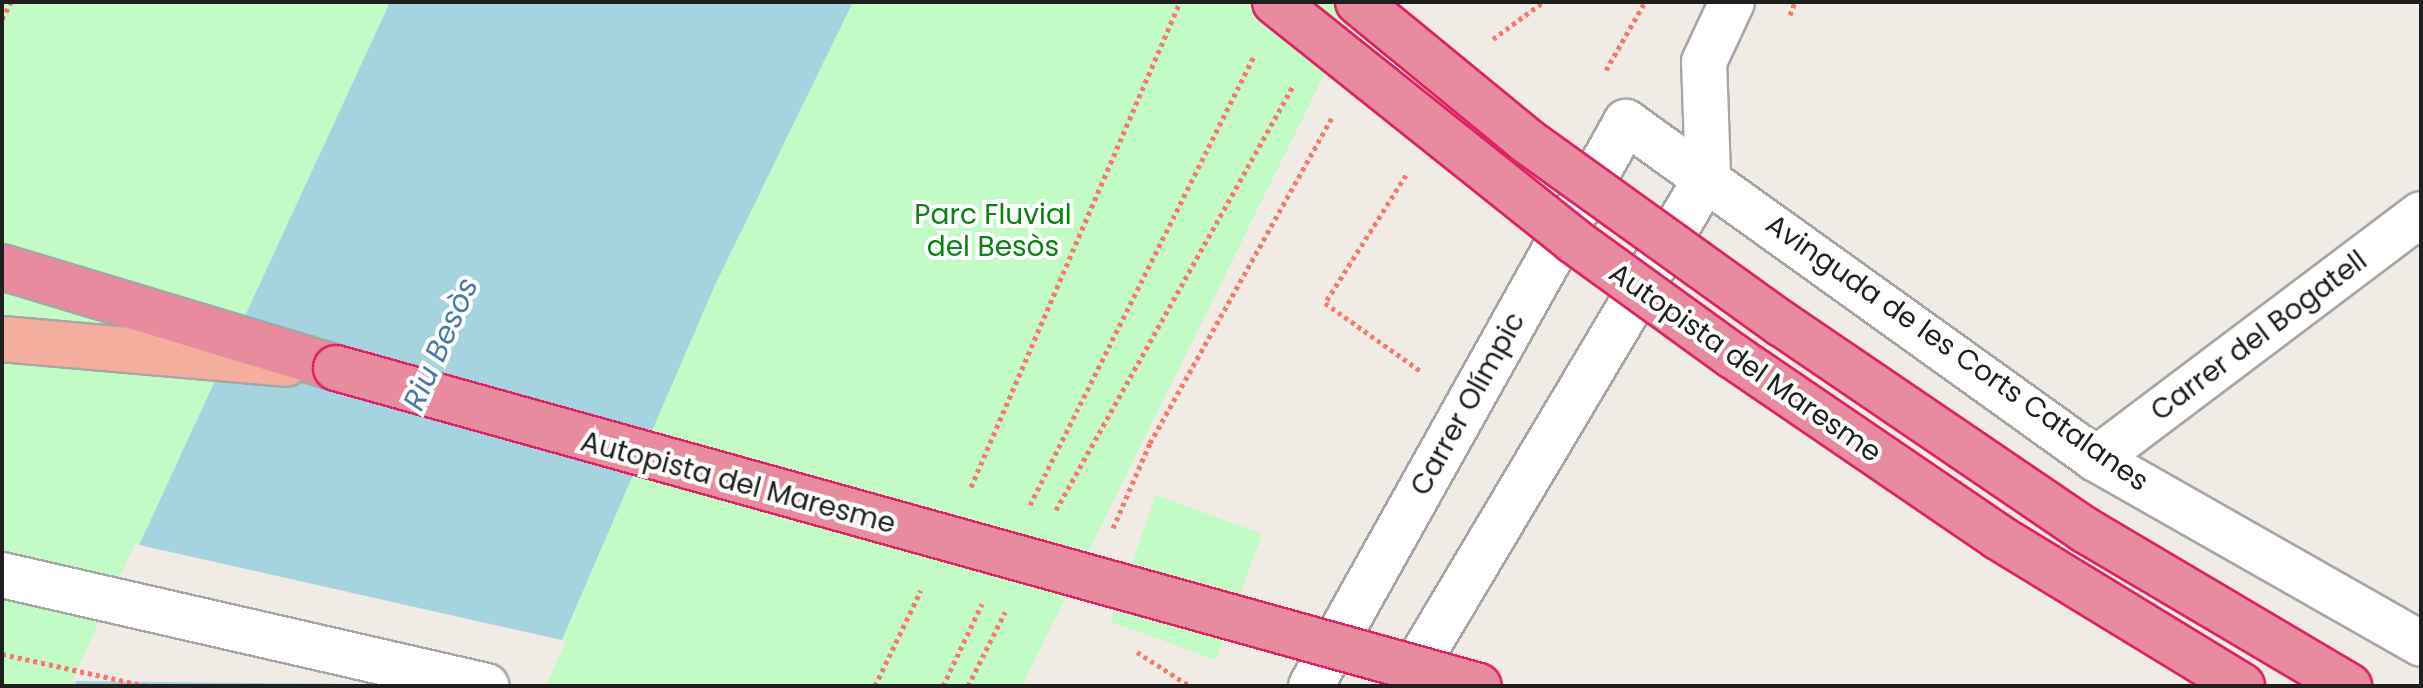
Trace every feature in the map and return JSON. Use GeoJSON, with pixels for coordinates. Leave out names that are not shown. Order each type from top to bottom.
{"type":"FeatureCollection","features":[{"type":"Feature","properties":{"kind":"highway","name":"Autopista del Maresme"},"geometry":{"type":"LineString","coordinates":[[1275,2],[1574,241],[1733,356],[1998,537],[2242,686]]}},
{"type":"Feature","properties":{"kind":"highway"},"geometry":{"type":"LineString","coordinates":[[1358,2],[1605,196],[2085,530],[2349,686]]}},
{"type":"Feature","properties":{"kind":"highway"},"geometry":{"type":"LineString","coordinates":[[1605,196],[1733,356]]}},
{"type":"Feature","properties":{"kind":"highway","name":"Autopista del Maresme"},"geometry":{"type":"LineString","coordinates":[[2,267],[336,368],[1479,686]]}},
{"type":"Feature","properties":{"kind":"highway"},"geometry":{"type":"LineString","coordinates":[[2,339],[336,368]]}},
{"type":"Feature","properties":{"kind":"street"},"geometry":{"type":"LineString","coordinates":[[1404,686],[1708,175],[1704,62],[1732,2]]}},
{"type":"Feature","properties":{"kind":"street","name":"Avinguda de les Corts Catalanes"},"geometry":{"type":"LineString","coordinates":[[1626,122],[1708,175],[2096,459],[2421,644]]}},
{"type":"Feature","properties":{"kind":"street","name":"Carrer Olímpic"},"geometry":{"type":"LineString","coordinates":[[1311,686],[1626,122]]}},
{"type":"Feature","properties":{"kind":"street","name":"Carrer del Bogatell"},"geometry":{"type":"LineString","coordinates":[[2096,459],[2421,214]]}},
{"type":"Feature","properties":{"kind":"street"},"geometry":{"type":"LineString","coordinates":[[2,575],[486,686]]}},
{"type":"Feature","properties":{"kind":"path"},"geometry":{"type":"LineString","coordinates":[[2,19],[11,2]]}},
{"type":"Feature","properties":{"kind":"path"},"geometry":{"type":"LineString","coordinates":[[969,491],[1029,366],[1095,186],[1180,2]]}},
{"type":"Feature","properties":{"kind":"path"},"geometry":{"type":"LineString","coordinates":[[1484,54],[1500,28],[1543,2]]}},
{"type":"Feature","properties":{"kind":"path"},"geometry":{"type":"LineString","coordinates":[[1024,517],[1260,44]]}},
{"type":"Feature","properties":{"kind":"path"},"geometry":{"type":"LineString","coordinates":[[1047,527],[1295,81]]}},
{"type":"Feature","properties":{"kind":"path"},"geometry":{"type":"LineString","coordinates":[[1150,443],[1305,168]]}},
{"type":"Feature","properties":{"kind":"path"},"geometry":{"type":"LineString","coordinates":[[1409,172],[1325,303],[1427,376]]}},
{"type":"Feature","properties":{"kind":"path"},"geometry":{"type":"LineString","coordinates":[[875,686],[928,575]]}},
{"type":"Feature","properties":{"kind":"path"},"geometry":{"type":"LineString","coordinates":[[943,686],[990,588]]}},
{"type":"Feature","properties":{"kind":"path"},"geometry":{"type":"LineString","coordinates":[[968,686],[1012,597]]}},
{"type":"Feature","properties":{"kind":"path"},"geometry":{"type":"LineString","coordinates":[[2,654],[146,686]]}},
{"type":"Feature","properties":{"kind":"green space"},"geometry":{"type":"Polygon","coordinates":[[[2,2],[390,2],[74,686],[2,686],[2,2]]]}},
{"type":"Feature","properties":{"kind":"green space","name":"Parc Fluvial del Besòs"},"geometry":{"type":"Polygon","coordinates":[[[853,2],[1360,2],[1022,686],[542,686],[715,285],[853,2]]]}},
{"type":"Feature","properties":{"kind":"green space"},"geometry":{"type":"Polygon","coordinates":[[[1156,495],[1262,534],[1216,660],[1111,622],[1156,495]]]}},
{"type":"Feature","properties":{"kind":"water","name":"Riu Besòs"},"geometry":{"type":"Polygon","coordinates":[[[390,2],[853,2],[715,285],[542,686],[74,686],[390,2]]]}},
{"type":"Feature","properties":{"kind":"pier"},"geometry":{"type":"Polygon","coordinates":[[[135,544],[566,641],[546,686],[72,681],[135,544]]]}}]}
